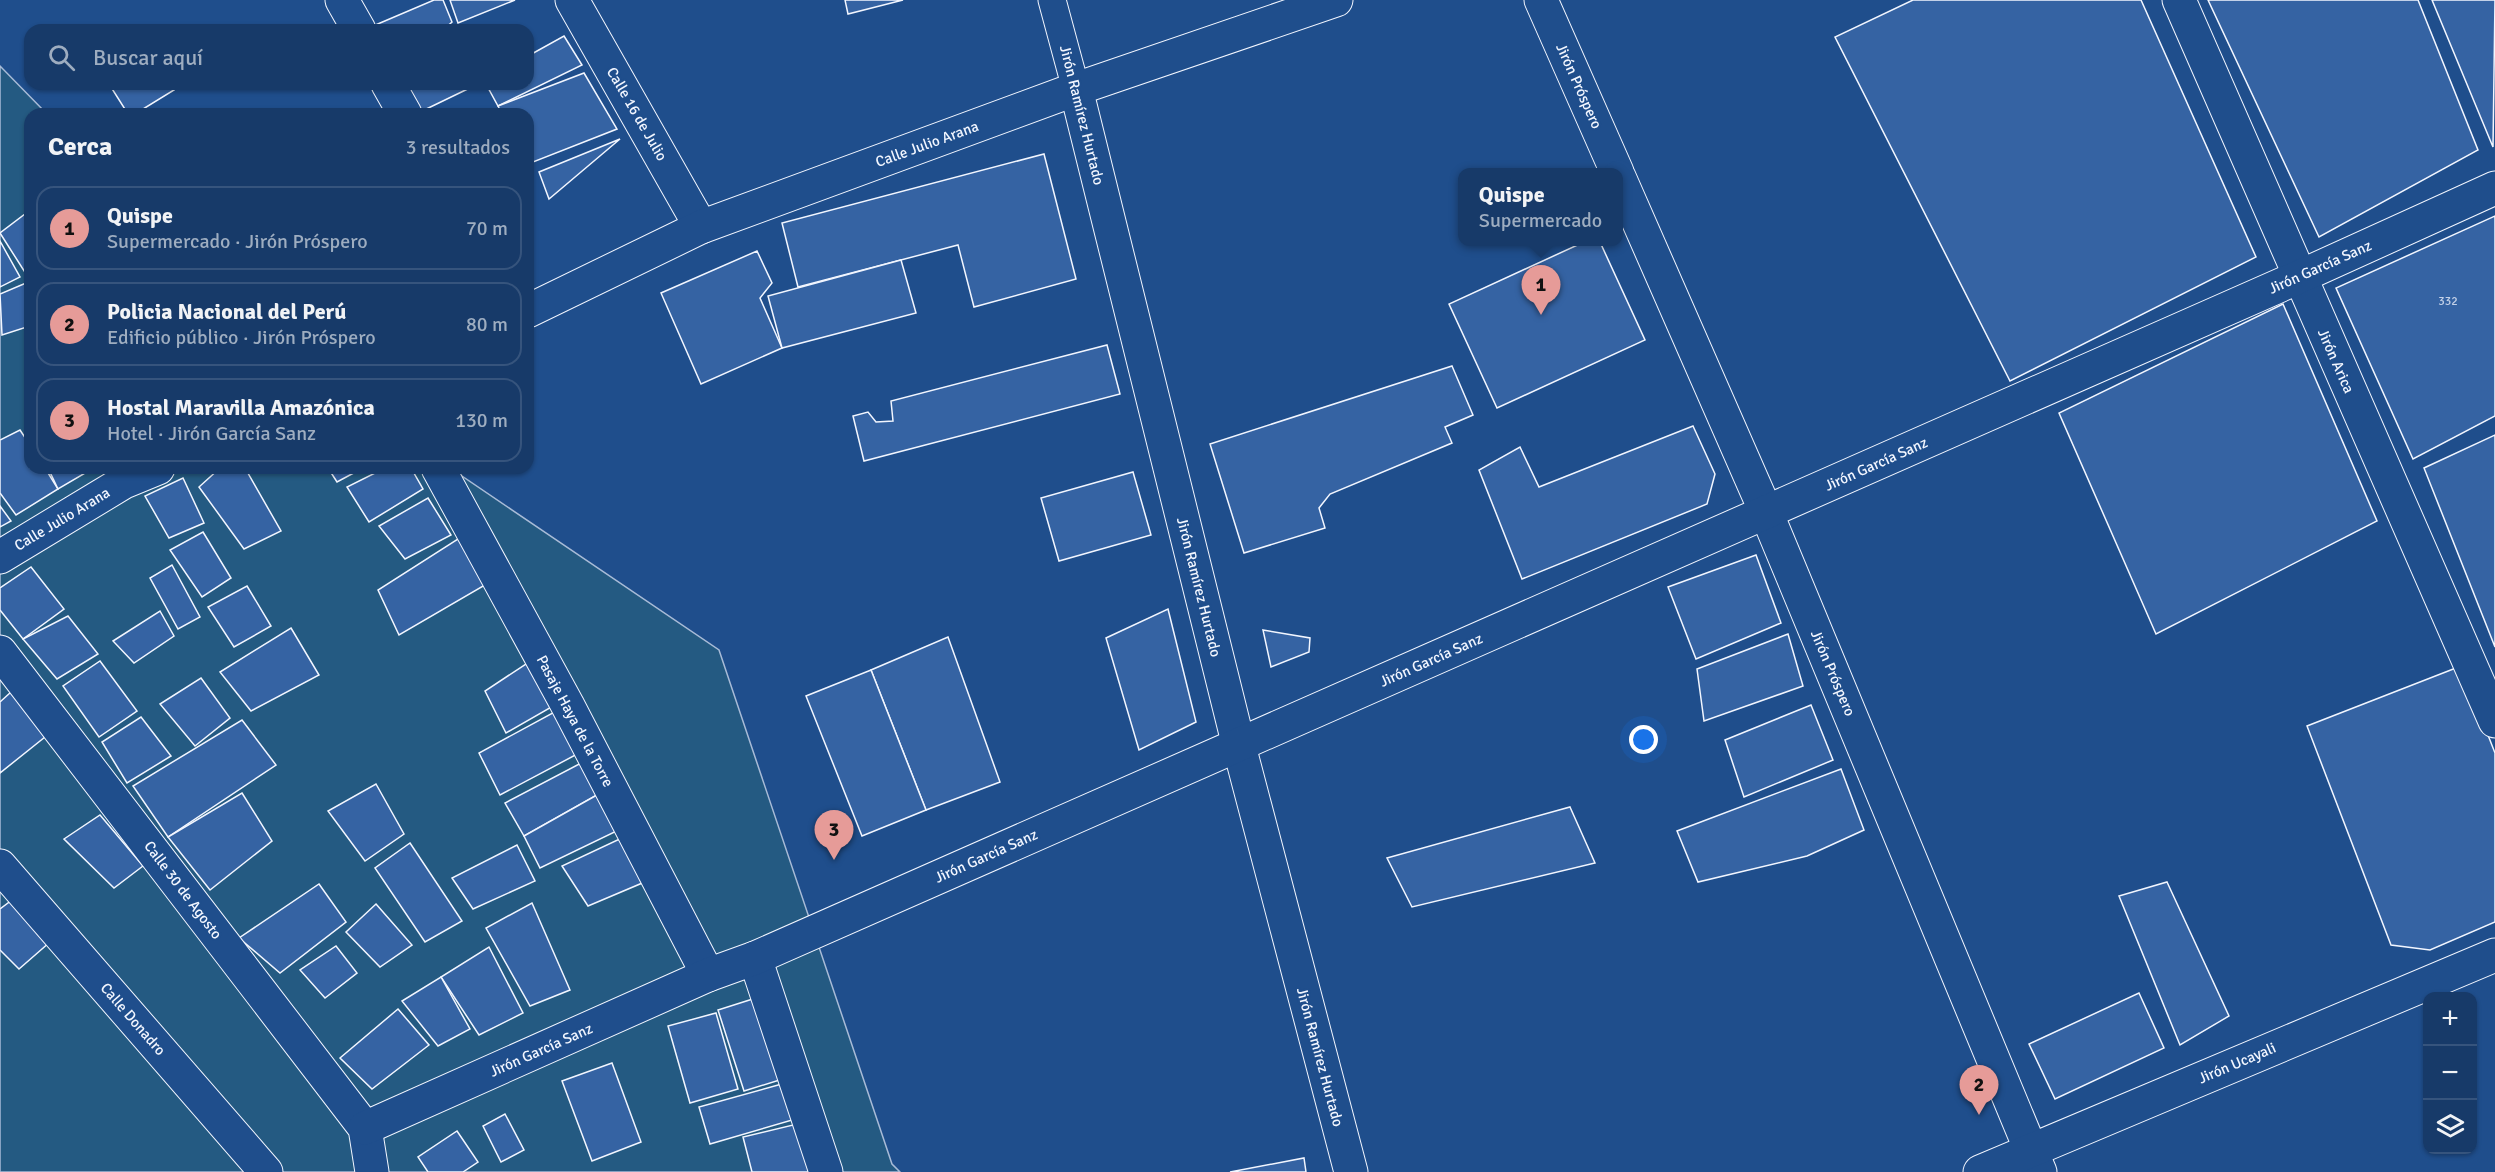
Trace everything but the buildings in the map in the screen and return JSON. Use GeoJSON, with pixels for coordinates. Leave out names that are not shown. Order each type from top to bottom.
{"type":"FeatureCollection","features":[{"type":"Feature","properties":{"kind":"street"},"geometry":{"type":"LineString","coordinates":[[342,0],[356,24]]}},
{"type":"Feature","properties":{"kind":"street","name":"Calle 16 de Julio"},"geometry":{"type":"LineString","coordinates":[[572,0],[702,228]]}},
{"type":"Feature","properties":{"kind":"street","name":"Jirón Ramírez Hurtado"},"geometry":{"type":"LineString","coordinates":[[1052,0],[1239,746],[1351,1172]]}},
{"type":"Feature","properties":{"kind":"street","name":"Calle Julio Arana"},"geometry":{"type":"LineString","coordinates":[[534,308],[702,228],[1076,89],[1336,0]]}},
{"type":"Feature","properties":{"kind":"street","name":"Jirón Próspero"},"geometry":{"type":"LineString","coordinates":[[1541,0],[1615,168]]}},
{"type":"Feature","properties":{"kind":"street","name":"Jirón Arica"},"geometry":{"type":"LineString","coordinates":[[2179,0],[2495,721]]}},
{"type":"Feature","properties":{"kind":"street"},"geometry":{"type":"LineString","coordinates":[[391,90],[402,108]]}},
{"type":"Feature","properties":{"kind":"street","name":"Jirón Próspero"},"geometry":{"type":"LineString","coordinates":[[1623,186],[1766,512],[2036,1161]]}},
{"type":"Feature","properties":{"kind":"street","name":"Jirón García Sanz"},"geometry":{"type":"LineString","coordinates":[[365,1128],[708,975],[754,958],[1239,746],[2300,277],[2495,188]]}},
{"type":"Feature","properties":{"kind":"street","name":"Calle Julio Arana"},"geometry":{"type":"LineString","coordinates":[[0,557],[124,482],[143,474]]}},
{"type":"Feature","properties":{"kind":"street","name":"Pasaje Haya de la Torre"},"geometry":{"type":"LineString","coordinates":[[441,474],[568,706],[708,975]]}},
{"type":"Feature","properties":{"kind":"street","name":"Calle 30 de Agosto"},"geometry":{"type":"LineString","coordinates":[[0,652],[365,1128]]}},
{"type":"Feature","properties":{"kind":"street","name":"Calle Donadro"},"geometry":{"type":"LineString","coordinates":[[0,866],[266,1172]]}},
{"type":"Feature","properties":{"kind":"street","name":"Jirón Ucayali"},"geometry":{"type":"LineString","coordinates":[[1980,1172],[2036,1161],[2495,955]]}},
{"type":"Feature","properties":{"kind":"street"},"geometry":{"type":"LineString","coordinates":[[754,958],[826,1172]]}},
{"type":"Feature","properties":{"kind":"street"},"geometry":{"type":"LineString","coordinates":[[365,1128],[372,1172]]}},
{"type":"Feature","properties":{"kind":"shaded area"},"geometry":{"type":"Polygon","coordinates":[[[0,66],[41,108],[24,108],[24,474],[459,474],[719,650],[892,1164],[900,1172],[0,1172],[0,66]]]}},
{"type":"Feature","properties":{"kind":"place","name":"Quispe"},"geometry":{"type":"Point","coordinates":[1541,315]}},
{"type":"Feature","properties":{"kind":"place","name":"Hostal Maravilla Amazónica"},"geometry":{"type":"Point","coordinates":[834,860]}},
{"type":"Feature","properties":{"kind":"place","name":"Policia Nacional del Perú"},"geometry":{"type":"Point","coordinates":[1979,1115]}}]}
